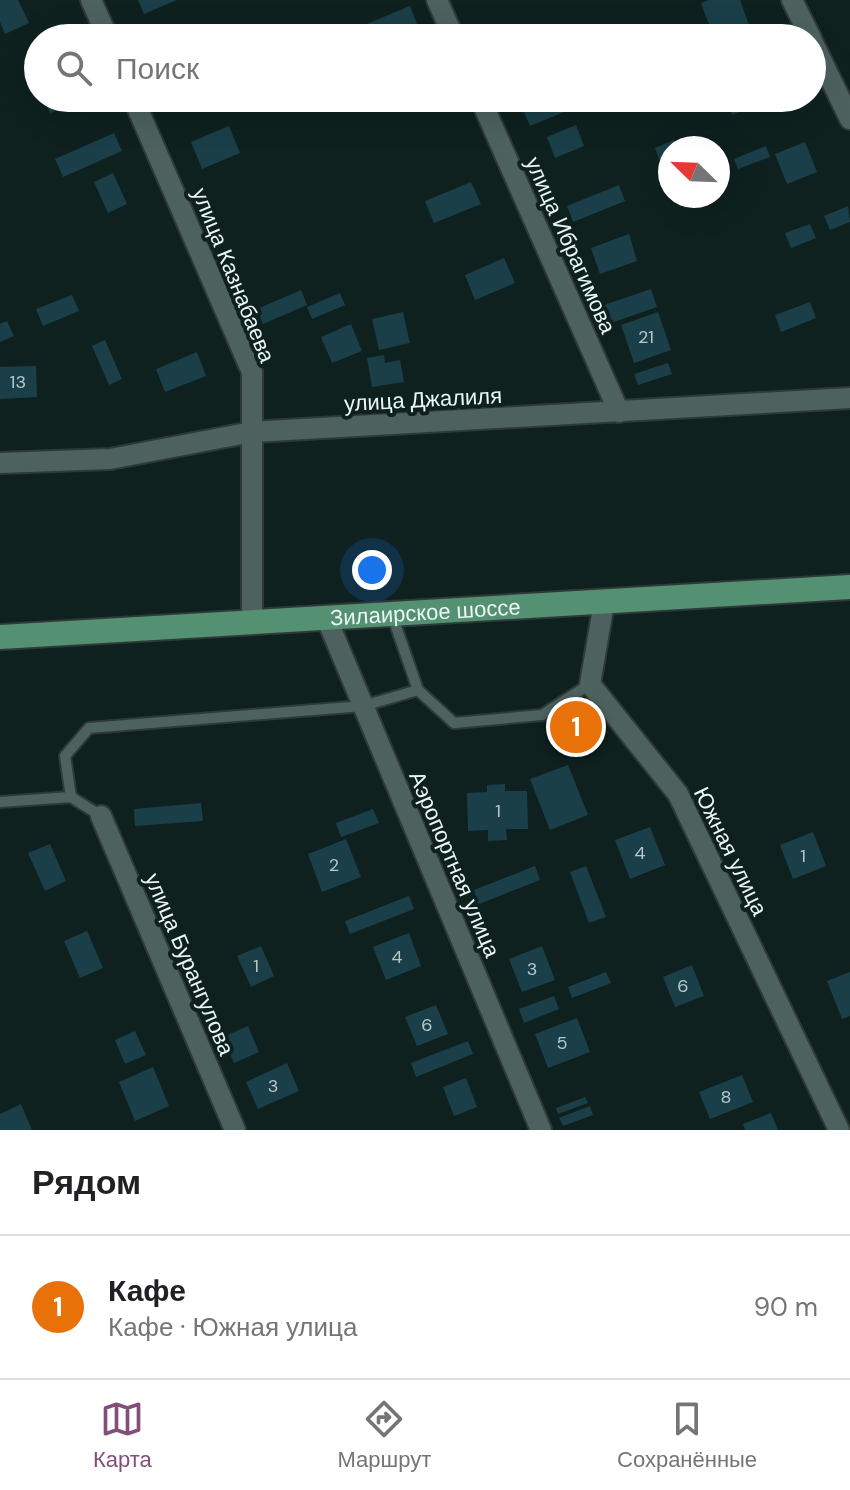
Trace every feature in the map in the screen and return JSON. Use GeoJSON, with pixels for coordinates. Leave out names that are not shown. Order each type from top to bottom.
{"type":"FeatureCollection","features":[{"type":"Feature","properties":{"kind":"main road","name":"Зилаирское шоссе"},"geometry":{"type":"LineString","coordinates":[[0,637],[850,587]]}},
{"type":"Feature","properties":{"kind":"street"},"geometry":{"type":"LineString","coordinates":[[91,0],[102,24]]}},
{"type":"Feature","properties":{"kind":"street"},"geometry":{"type":"LineString","coordinates":[[437,0],[448,24]]}},
{"type":"Feature","properties":{"kind":"street"},"geometry":{"type":"LineString","coordinates":[[792,0],[804,24]]}},
{"type":"Feature","properties":{"kind":"street"},"geometry":{"type":"LineString","coordinates":[[826,70],[850,119]]}},
{"type":"Feature","properties":{"kind":"street","name":"улица Казнабаева"},"geometry":{"type":"LineString","coordinates":[[139,112],[252,372],[252,621]]}},
{"type":"Feature","properties":{"kind":"street","name":"улица Ибрагимова"},"geometry":{"type":"LineString","coordinates":[[486,112],[619,412]]}},
{"type":"Feature","properties":{"kind":"street","name":"улица Джалиля"},"geometry":{"type":"LineString","coordinates":[[0,463],[110,459],[252,432],[850,398]]}},
{"type":"Feature","properties":{"kind":"street"},"geometry":{"type":"LineString","coordinates":[[590,684],[604,603]]}},
{"type":"Feature","properties":{"kind":"street","name":"Аэропортная улица"},"geometry":{"type":"LineString","coordinates":[[326,617],[541,1130]]}},
{"type":"Feature","properties":{"kind":"street","name":"Южная улица"},"geometry":{"type":"LineString","coordinates":[[590,684],[678,794],[839,1130]]}},
{"type":"Feature","properties":{"kind":"street","name":"улица Бурангулова"},"geometry":{"type":"LineString","coordinates":[[101,816],[235,1130]]}},
{"type":"Feature","properties":{"kind":"lane"},"geometry":{"type":"LineString","coordinates":[[391,614],[418,690],[454,723],[542,715],[590,684]]}},
{"type":"Feature","properties":{"kind":"lane"},"geometry":{"type":"LineString","coordinates":[[71,797],[65,756],[89,728],[363,706],[418,690]]}},
{"type":"Feature","properties":{"kind":"lane"},"geometry":{"type":"LineString","coordinates":[[0,802],[71,797],[101,816]]}},
{"type":"Feature","properties":{"kind":"building"},"geometry":{"type":"Polygon","coordinates":[[[0,0],[18,0],[29,23],[5,34],[0,22],[0,0]]]}},
{"type":"Feature","properties":{"kind":"building"},"geometry":{"type":"Polygon","coordinates":[[[138,0],[177,0],[144,14],[138,0]]]}},
{"type":"Feature","properties":{"kind":"building"},"geometry":{"type":"Polygon","coordinates":[[[740,0],[749,24],[709,24],[701,3],[740,0]]]}},
{"type":"Feature","properties":{"kind":"building"},"geometry":{"type":"Polygon","coordinates":[[[410,6],[417,24],[366,24],[410,6]]]}},
{"type":"Feature","properties":{"kind":"building"},"geometry":{"type":"Polygon","coordinates":[[[524,112],[564,112],[530,126],[524,112]]]}},
{"type":"Feature","properties":{"kind":"building"},"geometry":{"type":"Polygon","coordinates":[[[576,125],[584,146],[555,158],[547,137],[576,125]]]}},
{"type":"Feature","properties":{"kind":"building"},"geometry":{"type":"Polygon","coordinates":[[[229,126],[240,153],[202,169],[191,142],[229,126]]]}},
{"type":"Feature","properties":{"kind":"building"},"geometry":{"type":"Polygon","coordinates":[[[114,133],[122,151],[63,177],[55,159],[114,133]]]}},
{"type":"Feature","properties":{"kind":"building"},"geometry":{"type":"Polygon","coordinates":[[[805,142],[817,172],[787,184],[775,154],[805,142]]]}},
{"type":"Feature","properties":{"kind":"building"},"geometry":{"type":"Polygon","coordinates":[[[766,146],[770,157],[738,169],[734,159],[766,146]]]}},
{"type":"Feature","properties":{"kind":"building"},"geometry":{"type":"Polygon","coordinates":[[[113,173],[127,204],[108,213],[94,182],[113,173]]]}},
{"type":"Feature","properties":{"kind":"building"},"geometry":{"type":"Polygon","coordinates":[[[471,182],[481,204],[434,223],[425,201],[471,182]]]}},
{"type":"Feature","properties":{"kind":"building"},"geometry":{"type":"Polygon","coordinates":[[[619,185],[625,201],[573,222],[567,206],[619,185]]]}},
{"type":"Feature","properties":{"kind":"building"},"geometry":{"type":"Polygon","coordinates":[[[848,206],[850,222],[830,230],[824,216],[848,206]]]}},
{"type":"Feature","properties":{"kind":"building"},"geometry":{"type":"Polygon","coordinates":[[[810,224],[816,238],[791,248],[785,233],[810,224]]]}},
{"type":"Feature","properties":{"kind":"building"},"geometry":{"type":"Polygon","coordinates":[[[629,234],[637,261],[600,274],[591,248],[629,234]]]}},
{"type":"Feature","properties":{"kind":"building"},"geometry":{"type":"Polygon","coordinates":[[[504,258],[515,283],[475,300],[465,275],[504,258]]]}},
{"type":"Feature","properties":{"kind":"building"},"geometry":{"type":"Polygon","coordinates":[[[651,289],[657,307],[608,324],[601,306],[651,289]]]}},
{"type":"Feature","properties":{"kind":"building"},"geometry":{"type":"Polygon","coordinates":[[[301,290],[307,305],[263,324],[257,309],[301,290]]]}},
{"type":"Feature","properties":{"kind":"building"},"geometry":{"type":"Polygon","coordinates":[[[340,293],[345,305],[312,319],[307,307],[340,293]]]}},
{"type":"Feature","properties":{"kind":"building"},"geometry":{"type":"Polygon","coordinates":[[[72,295],[79,311],[43,326],[36,309],[72,295]]]}},
{"type":"Feature","properties":{"kind":"building"},"geometry":{"type":"Polygon","coordinates":[[[810,302],[816,318],[781,332],[775,315],[810,302]]]}},
{"type":"Feature","properties":{"kind":"building"},"geometry":{"type":"Polygon","coordinates":[[[403,312],[410,343],[379,350],[372,319],[403,312]]]}},
{"type":"Feature","properties":{"kind":"building"},"geometry":{"type":"Polygon","coordinates":[[[658,312],[671,350],[634,363],[621,325],[658,312]]]}},
{"type":"Feature","properties":{"kind":"building"},"geometry":{"type":"Polygon","coordinates":[[[7,321],[14,336],[0,342],[0,324],[7,321]]]}},
{"type":"Feature","properties":{"kind":"building"},"geometry":{"type":"Polygon","coordinates":[[[351,324],[362,351],[332,363],[321,337],[351,324]]]}},
{"type":"Feature","properties":{"kind":"building"},"geometry":{"type":"Polygon","coordinates":[[[105,340],[122,379],[109,385],[92,346],[105,340]]]}},
{"type":"Feature","properties":{"kind":"building"},"geometry":{"type":"Polygon","coordinates":[[[197,352],[206,376],[165,392],[156,369],[197,352]]]}},
{"type":"Feature","properties":{"kind":"building"},"geometry":{"type":"Polygon","coordinates":[[[384,355],[385,363],[400,360],[404,382],[372,387],[367,358],[384,355]]]}},
{"type":"Feature","properties":{"kind":"building"},"geometry":{"type":"Polygon","coordinates":[[[668,363],[672,374],[638,385],[634,374],[668,363]]]}},
{"type":"Feature","properties":{"kind":"building"},"geometry":{"type":"Polygon","coordinates":[[[36,366],[37,397],[0,399],[0,367],[36,366]]]}},
{"type":"Feature","properties":{"kind":"building"},"geometry":{"type":"Polygon","coordinates":[[[568,765],[588,815],[550,830],[530,779],[568,765]]]}},
{"type":"Feature","properties":{"kind":"building"},"geometry":{"type":"Polygon","coordinates":[[[505,784],[505,791],[527,791],[528,829],[506,829],[507,840],[488,841],[488,830],[468,831],[467,793],[487,792],[487,785],[505,784]]]}},
{"type":"Feature","properties":{"kind":"building"},"geometry":{"type":"Polygon","coordinates":[[[201,803],[203,821],[135,826],[134,809],[201,803]]]}},
{"type":"Feature","properties":{"kind":"building"},"geometry":{"type":"Polygon","coordinates":[[[373,809],[379,823],[341,837],[336,823],[373,809]]]}},
{"type":"Feature","properties":{"kind":"building"},"geometry":{"type":"Polygon","coordinates":[[[650,827],[665,865],[630,879],[615,840],[650,827]]]}},
{"type":"Feature","properties":{"kind":"building"},"geometry":{"type":"Polygon","coordinates":[[[813,832],[826,866],[793,879],[780,845],[813,832]]]}},
{"type":"Feature","properties":{"kind":"building"},"geometry":{"type":"Polygon","coordinates":[[[346,839],[361,877],[322,892],[308,854],[346,839]]]}},
{"type":"Feature","properties":{"kind":"building"},"geometry":{"type":"Polygon","coordinates":[[[50,844],[66,881],[45,891],[28,853],[50,844]]]}},
{"type":"Feature","properties":{"kind":"building"},"geometry":{"type":"Polygon","coordinates":[[[535,866],[540,880],[474,906],[469,892],[535,866]]]}},
{"type":"Feature","properties":{"kind":"building"},"geometry":{"type":"Polygon","coordinates":[[[586,866],[606,917],[589,923],[570,872],[586,866]]]}},
{"type":"Feature","properties":{"kind":"building"},"geometry":{"type":"Polygon","coordinates":[[[409,896],[414,909],[350,934],[345,921],[409,896]]]}},
{"type":"Feature","properties":{"kind":"building"},"geometry":{"type":"Polygon","coordinates":[[[87,931],[103,968],[80,978],[64,941],[87,931]]]}},
{"type":"Feature","properties":{"kind":"building"},"geometry":{"type":"Polygon","coordinates":[[[409,933],[421,966],[386,980],[373,947],[409,933]]]}},
{"type":"Feature","properties":{"kind":"building"},"geometry":{"type":"Polygon","coordinates":[[[261,946],[274,976],[251,987],[237,956],[261,946]]]}},
{"type":"Feature","properties":{"kind":"building"},"geometry":{"type":"Polygon","coordinates":[[[542,946],[555,980],[522,992],[509,959],[542,946]]]}},
{"type":"Feature","properties":{"kind":"building"},"geometry":{"type":"Polygon","coordinates":[[[692,965],[704,996],[675,1007],[663,977],[692,965]]]}},
{"type":"Feature","properties":{"kind":"building"},"geometry":{"type":"Polygon","coordinates":[[[606,972],[611,983],[572,998],[568,987],[606,972]]]}},
{"type":"Feature","properties":{"kind":"building"},"geometry":{"type":"Polygon","coordinates":[[[850,972],[850,1016],[842,1019],[827,981],[850,972]]]}},
{"type":"Feature","properties":{"kind":"building"},"geometry":{"type":"Polygon","coordinates":[[[554,996],[559,1009],[524,1023],[519,1009],[554,996]]]}},
{"type":"Feature","properties":{"kind":"building"},"geometry":{"type":"Polygon","coordinates":[[[436,1005],[448,1034],[417,1046],[405,1017],[436,1005]]]}},
{"type":"Feature","properties":{"kind":"building"},"geometry":{"type":"Polygon","coordinates":[[[577,1018],[590,1052],[548,1068],[535,1034],[577,1018]]]}},
{"type":"Feature","properties":{"kind":"building"},"geometry":{"type":"Polygon","coordinates":[[[248,1026],[259,1052],[234,1063],[223,1037],[248,1026]]]}},
{"type":"Feature","properties":{"kind":"building"},"geometry":{"type":"Polygon","coordinates":[[[135,1031],[146,1055],[125,1064],[115,1040],[135,1031]]]}},
{"type":"Feature","properties":{"kind":"building"},"geometry":{"type":"Polygon","coordinates":[[[468,1041],[473,1054],[416,1077],[411,1063],[468,1041]]]}},
{"type":"Feature","properties":{"kind":"building"},"geometry":{"type":"Polygon","coordinates":[[[287,1063],[299,1091],[258,1109],[246,1082],[287,1063]]]}},
{"type":"Feature","properties":{"kind":"building"},"geometry":{"type":"Polygon","coordinates":[[[153,1067],[169,1106],[135,1121],[119,1082],[153,1067]]]}},
{"type":"Feature","properties":{"kind":"building"},"geometry":{"type":"Polygon","coordinates":[[[742,1075],[753,1102],[710,1119],[699,1092],[742,1075]]]}},
{"type":"Feature","properties":{"kind":"building"},"geometry":{"type":"Polygon","coordinates":[[[466,1078],[477,1107],[454,1116],[443,1087],[466,1078]]]}},
{"type":"Feature","properties":{"kind":"building"},"geometry":{"type":"Polygon","coordinates":[[[585,1097],[588,1103],[558,1114],[556,1108],[585,1097]]]}},
{"type":"Feature","properties":{"kind":"building"},"geometry":{"type":"Polygon","coordinates":[[[21,1104],[32,1130],[0,1130],[0,1114],[21,1104]]]}},
{"type":"Feature","properties":{"kind":"building"},"geometry":{"type":"Polygon","coordinates":[[[590,1106],[593,1115],[563,1126],[559,1118],[590,1106]]]}},
{"type":"Feature","properties":{"kind":"building"},"geometry":{"type":"Polygon","coordinates":[[[771,1113],[778,1130],[745,1130],[743,1124],[771,1113]]]}},
{"type":"Feature","properties":{"kind":"place","name":"Кафе"},"geometry":{"type":"Point","coordinates":[576,727]}}]}
